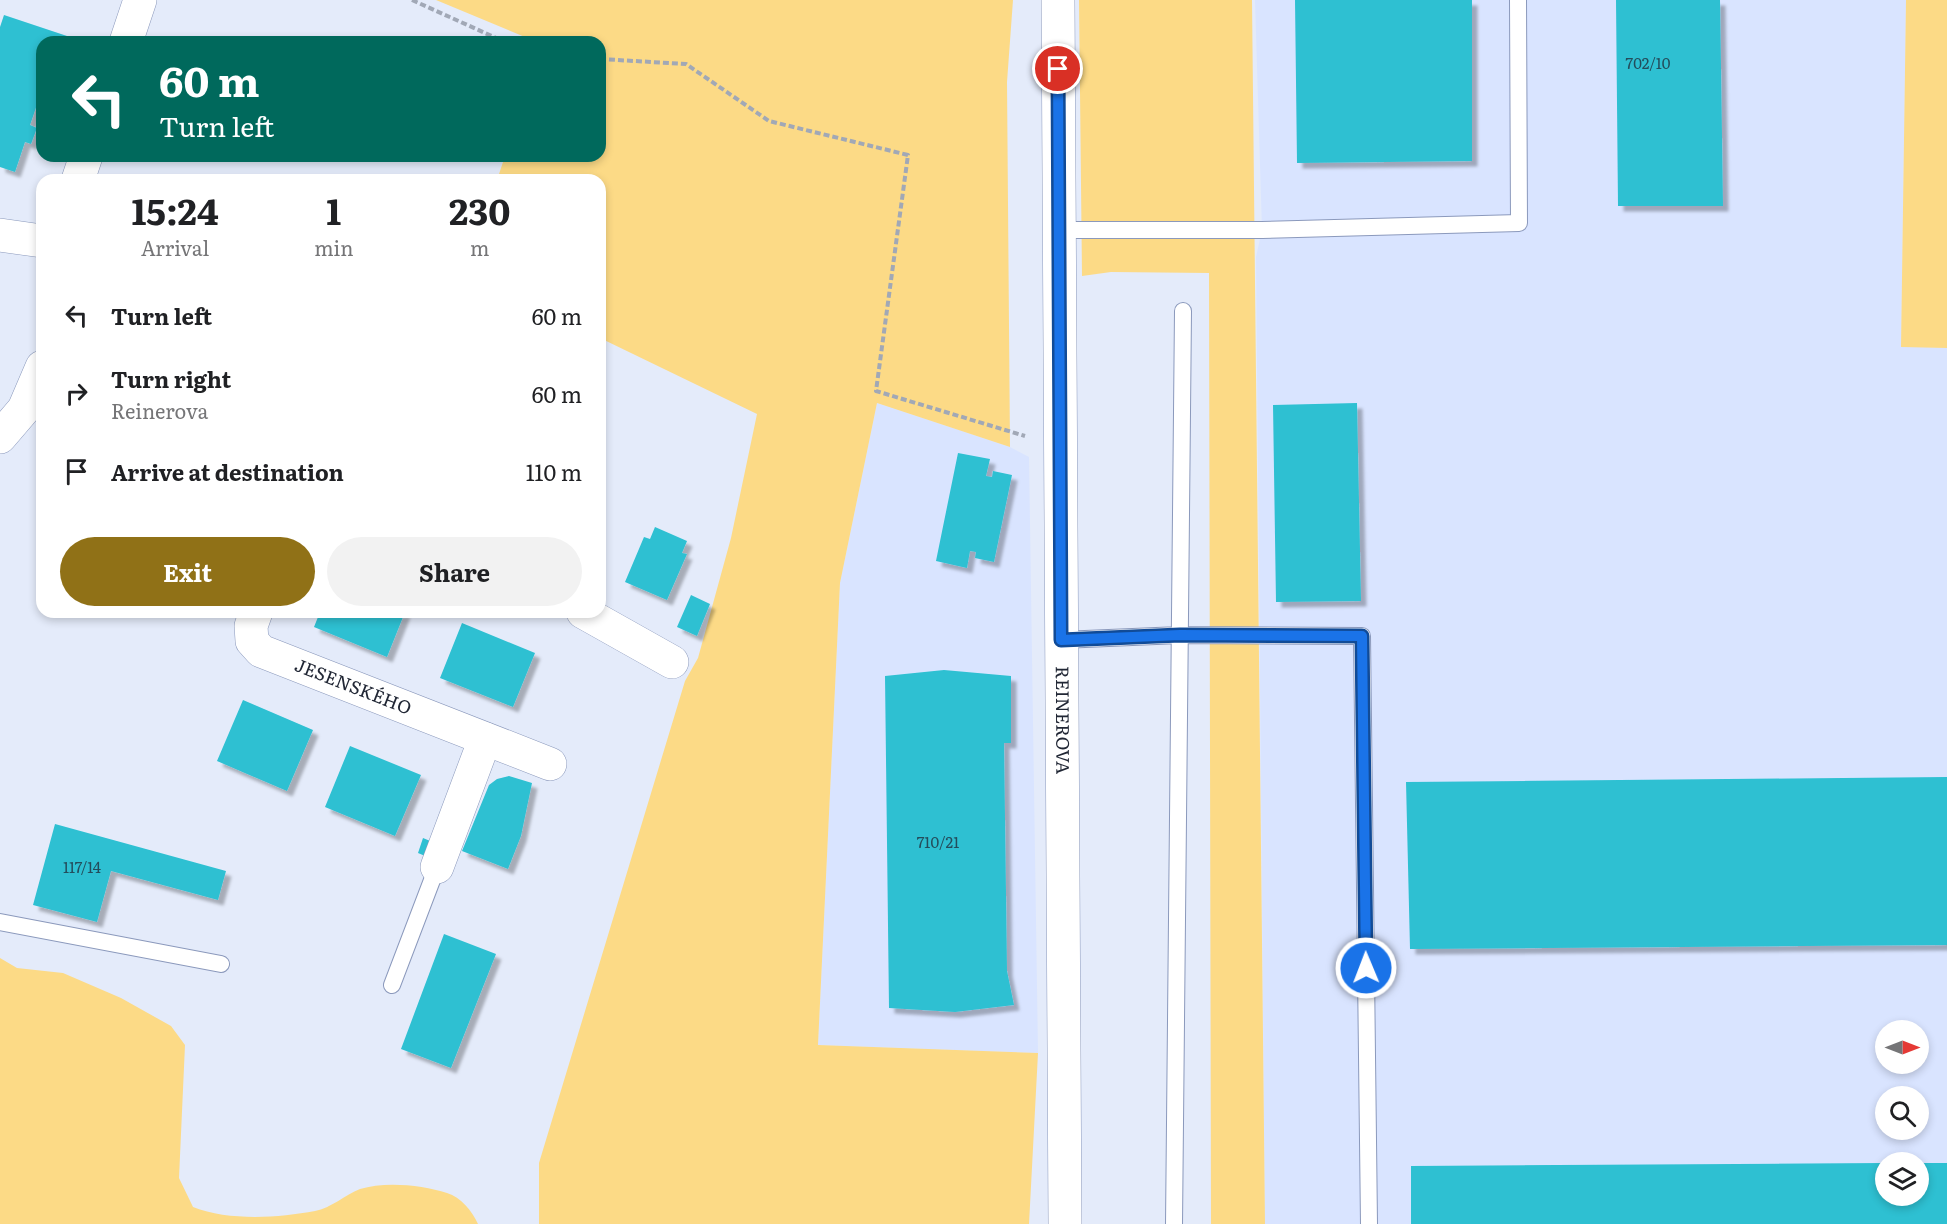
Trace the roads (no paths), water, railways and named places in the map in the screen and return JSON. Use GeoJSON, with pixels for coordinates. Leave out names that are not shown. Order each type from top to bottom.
{"type":"FeatureCollection","features":[{"type":"Feature","properties":{"kind":"street"},"geometry":{"type":"LineString","coordinates":[[128,36],[140,0]]}},
{"type":"Feature","properties":{"kind":"street","name":"REINEROVA"},"geometry":{"type":"LineString","coordinates":[[1058,0],[1065,1224]]}},
{"type":"Feature","properties":{"kind":"street"},"geometry":{"type":"LineString","coordinates":[[0,235],[36,240]]}},
{"type":"Feature","properties":{"kind":"street"},"geometry":{"type":"LineString","coordinates":[[0,437],[24,409],[36,382]]}},
{"type":"Feature","properties":{"kind":"street","name":"JESENSKÉHO"},"geometry":{"type":"LineString","coordinates":[[254,618],[251,626],[252,641],[261,651],[550,764]]}},
{"type":"Feature","properties":{"kind":"street"},"geometry":{"type":"LineString","coordinates":[[594,618],[672,662]]}},
{"type":"Feature","properties":{"kind":"street"},"geometry":{"type":"LineString","coordinates":[[438,867],[485,739]]}},
{"type":"Feature","properties":{"kind":"lane"},"geometry":{"type":"LineString","coordinates":[[1059,230],[1262,230],[1519,223],[1518,0]]}},
{"type":"Feature","properties":{"kind":"lane"},"geometry":{"type":"LineString","coordinates":[[1174,1224],[1183,311]]}},
{"type":"Feature","properties":{"kind":"lane"},"geometry":{"type":"LineString","coordinates":[[1061,640],[1180,635],[1362,636],[1370,1224]]}},
{"type":"Feature","properties":{"kind":"lane"},"geometry":{"type":"LineString","coordinates":[[392,985],[438,867]]}},
{"type":"Feature","properties":{"kind":"lane"},"geometry":{"type":"LineString","coordinates":[[0,922],[222,964]]}}]}
